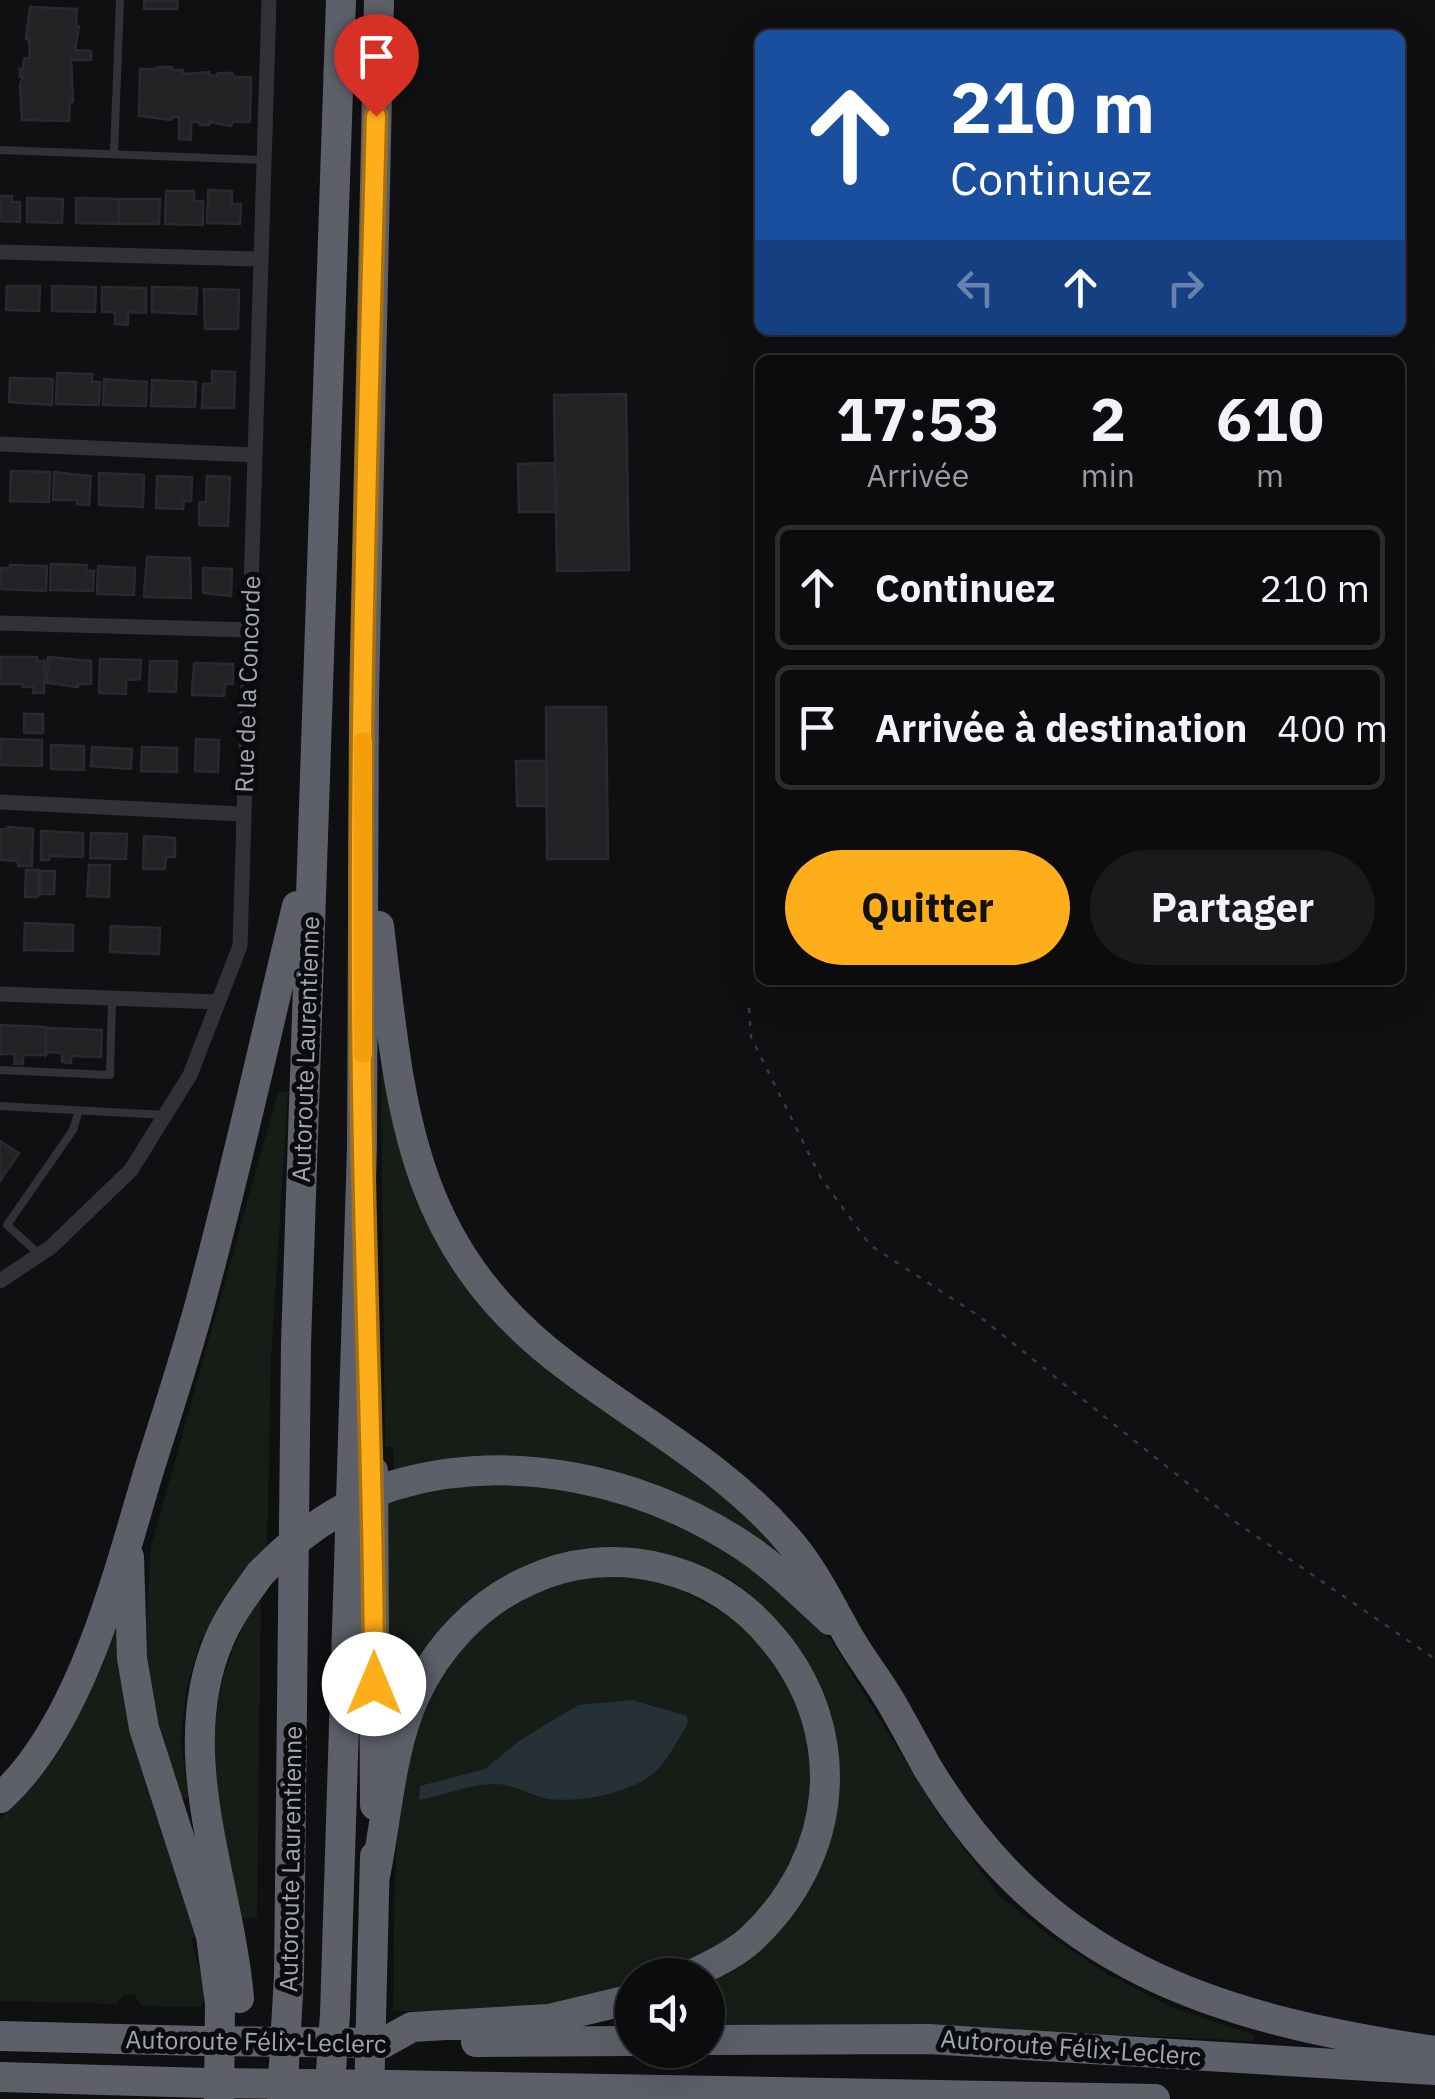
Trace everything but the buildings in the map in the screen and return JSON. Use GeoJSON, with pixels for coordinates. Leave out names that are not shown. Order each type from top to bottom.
{"type":"FeatureCollection","features":[{"type":"Feature","properties":{"kind":"highway","name":"Autoroute Laurentienne"},"geometry":{"type":"LineString","coordinates":[[282,2099],[290,1957],[296,1344],[340,0]]}},
{"type":"Feature","properties":{"kind":"highway","name":"Autoroute Laurentienne"},"geometry":{"type":"LineString","coordinates":[[329,2099],[336,2014],[362,1148],[363,793],[379,0]]}},
{"type":"Feature","properties":{"kind":"highway"},"geometry":{"type":"LineString","coordinates":[[363,793],[398,1080],[421,1174],[455,1245],[480,1284],[527,1333],[565,1365],[710,1465],[754,1504],[815,1574],[847,1635],[968,1828],[1014,1880],[1075,1931],[1146,1975],[1237,2011],[1333,2036],[1435,2051]]}},
{"type":"Feature","properties":{"kind":"highway"},"geometry":{"type":"LineString","coordinates":[[0,1798],[39,1750],[69,1700],[88,1659],[128,1539],[204,1290],[311,847]]}},
{"type":"Feature","properties":{"kind":"highway"},"geometry":{"type":"LineString","coordinates":[[362,1148],[374,1489],[380,2092]]}},
{"type":"Feature","properties":{"kind":"highway"},"geometry":{"type":"LineString","coordinates":[[239,2099],[235,1955],[212,1844],[200,1752],[201,1710],[219,1639],[260,1574],[288,1544],[320,1521],[367,1496],[428,1475],[520,1470],[577,1477],[646,1496],[700,1520],[744,1546],[847,1635]]}},
{"type":"Feature","properties":{"kind":"highway"},"geometry":{"type":"LineString","coordinates":[[77,2099],[213,2091],[220,2004],[211,1936],[144,1728],[132,1658],[128,1539]]}},
{"type":"Feature","properties":{"kind":"highway"},"geometry":{"type":"LineString","coordinates":[[375,1876],[402,1728],[415,1694],[442,1650],[474,1616],[508,1590],[542,1574],[579,1564],[634,1561],[682,1573],[724,1593],[764,1628],[792,1662],[816,1715],[824,1745],[827,1790],[819,1830],[802,1870],[779,1908],[749,1941],[720,1958]]}},
{"type":"Feature","properties":{"kind":"highway"},"geometry":{"type":"LineString","coordinates":[[383,2043],[412,2027],[549,2019],[615,2003]]}},
{"type":"Feature","properties":{"kind":"highway","name":"Autoroute Félix-Leclerc"},"geometry":{"type":"LineString","coordinates":[[0,2036],[383,2043],[615,2041]]}},
{"type":"Feature","properties":{"kind":"highway","name":"Autoroute Félix-Leclerc"},"geometry":{"type":"LineString","coordinates":[[725,2040],[928,2039],[1435,2070]]}},
{"type":"Feature","properties":{"kind":"highway","name":"Autoroute Félix-Leclerc"},"geometry":{"type":"LineString","coordinates":[[0,2076],[213,2091],[1155,2099]]}},
{"type":"Feature","properties":{"kind":"street","name":"Rue de la Concorde"},"geometry":{"type":"LineString","coordinates":[[0,1281],[51,1248],[131,1170],[190,1075],[240,946],[268,0]]}},
{"type":"Feature","properties":{"kind":"street"},"geometry":{"type":"LineString","coordinates":[[0,252],[259,259]]}},
{"type":"Feature","properties":{"kind":"street"},"geometry":{"type":"LineString","coordinates":[[0,444],[255,455]]}},
{"type":"Feature","properties":{"kind":"street"},"geometry":{"type":"LineString","coordinates":[[0,623],[250,630]]}},
{"type":"Feature","properties":{"kind":"street"},"geometry":{"type":"LineString","coordinates":[[0,802],[242,814]]}},
{"type":"Feature","properties":{"kind":"street"},"geometry":{"type":"LineString","coordinates":[[0,994],[218,1002]]}},
{"type":"Feature","properties":{"kind":"lane"},"geometry":{"type":"LineString","coordinates":[[114,153],[120,0]]}},
{"type":"Feature","properties":{"kind":"lane"},"geometry":{"type":"LineString","coordinates":[[0,150],[262,160]]}},
{"type":"Feature","properties":{"kind":"lane"},"geometry":{"type":"LineString","coordinates":[[0,1070],[110,1074],[112,998]]}},
{"type":"Feature","properties":{"kind":"lane"},"geometry":{"type":"LineString","coordinates":[[0,1106],[165,1115]]}},
{"type":"Feature","properties":{"kind":"lane"},"geometry":{"type":"LineString","coordinates":[[40,1255],[8,1224],[73,1130],[79,1110]]}},
{"type":"Feature","properties":{"kind":"path"},"geometry":{"type":"LineString","coordinates":[[749,1008],[751,1037],[821,1178],[870,1244],[979,1316],[1237,1523],[1435,1659]]}},
{"type":"Feature","properties":{"kind":"shaded area"},"geometry":{"type":"Polygon","coordinates":[[[381,1074],[389,1074],[443,1244],[785,1552],[778,1558],[708,1509],[633,1477],[594,1467],[554,1460],[474,1457],[394,1470],[393,1448],[385,1446],[381,1074]]]}},
{"type":"Feature","properties":{"kind":"shaded area"},"geometry":{"type":"Polygon","coordinates":[[[278,1092],[288,1092],[271,1359],[267,1550],[236,1587],[200,1642],[186,1691],[181,1741],[188,1797],[178,1800],[162,1754],[145,1643],[151,1547],[278,1092]]]}},
{"type":"Feature","properties":{"kind":"shaded area"},"geometry":{"type":"Polygon","coordinates":[[[558,1484],[681,1521],[782,1590],[831,1640],[941,1819],[1000,1896],[1051,1937],[1107,1974],[1174,2008],[1254,2035],[1253,2041],[1037,2031],[725,2026],[725,1971],[772,1936],[805,1895],[823,1860],[834,1822],[839,1784],[837,1745],[828,1707],[813,1670],[783,1627],[753,1597],[719,1574],[702,1569],[526,1567],[393,1729],[384,1728],[386,1500],[441,1485],[558,1484]]]}},
{"type":"Feature","properties":{"kind":"shaded area"},"geometry":{"type":"Polygon","coordinates":[[[602,1575],[670,1584],[729,1616],[782,1666],[803,1711],[814,1764],[808,1821],[791,1868],[760,1911],[725,1942],[698,1958],[615,1958],[615,1991],[565,2004],[487,2011],[393,2011],[397,1843],[404,1786],[417,1731],[439,1681],[471,1638],[516,1605],[568,1581],[602,1575]]]}},
{"type":"Feature","properties":{"kind":"shaded area"},"geometry":{"type":"Polygon","coordinates":[[[261,1595],[257,1918],[240,1918],[217,1791],[216,1715],[238,1637],[261,1595]]]}},
{"type":"Feature","properties":{"kind":"shaded area"},"geometry":{"type":"Polygon","coordinates":[[[112,1631],[120,1632],[196,1936],[192,1939],[204,1998],[201,2007],[141,2006],[135,1995],[123,1995],[117,2004],[0,2001],[0,1819],[25,1791],[112,1631]]]}},
{"type":"Feature","properties":{"kind":"shaded area"},"geometry":{"type":"Polygon","coordinates":[[[632,1700],[687,1716],[688,1723],[659,1768],[635,1785],[594,1797],[565,1800],[540,1797],[507,1785],[486,1784],[419,1800],[420,1786],[485,1769],[519,1741],[578,1705],[632,1700]]]}},
{"type":"Feature","properties":{"kind":"slow traffic"},"geometry":{"type":"LineString","coordinates":[[363,741],[363,1054]]}},
{"type":"Feature","properties":{"kind":"route"},"geometry":{"type":"LineString","coordinates":[[374,1684],[373,1476],[362,1069],[364,697],[376,116]]}}]}
